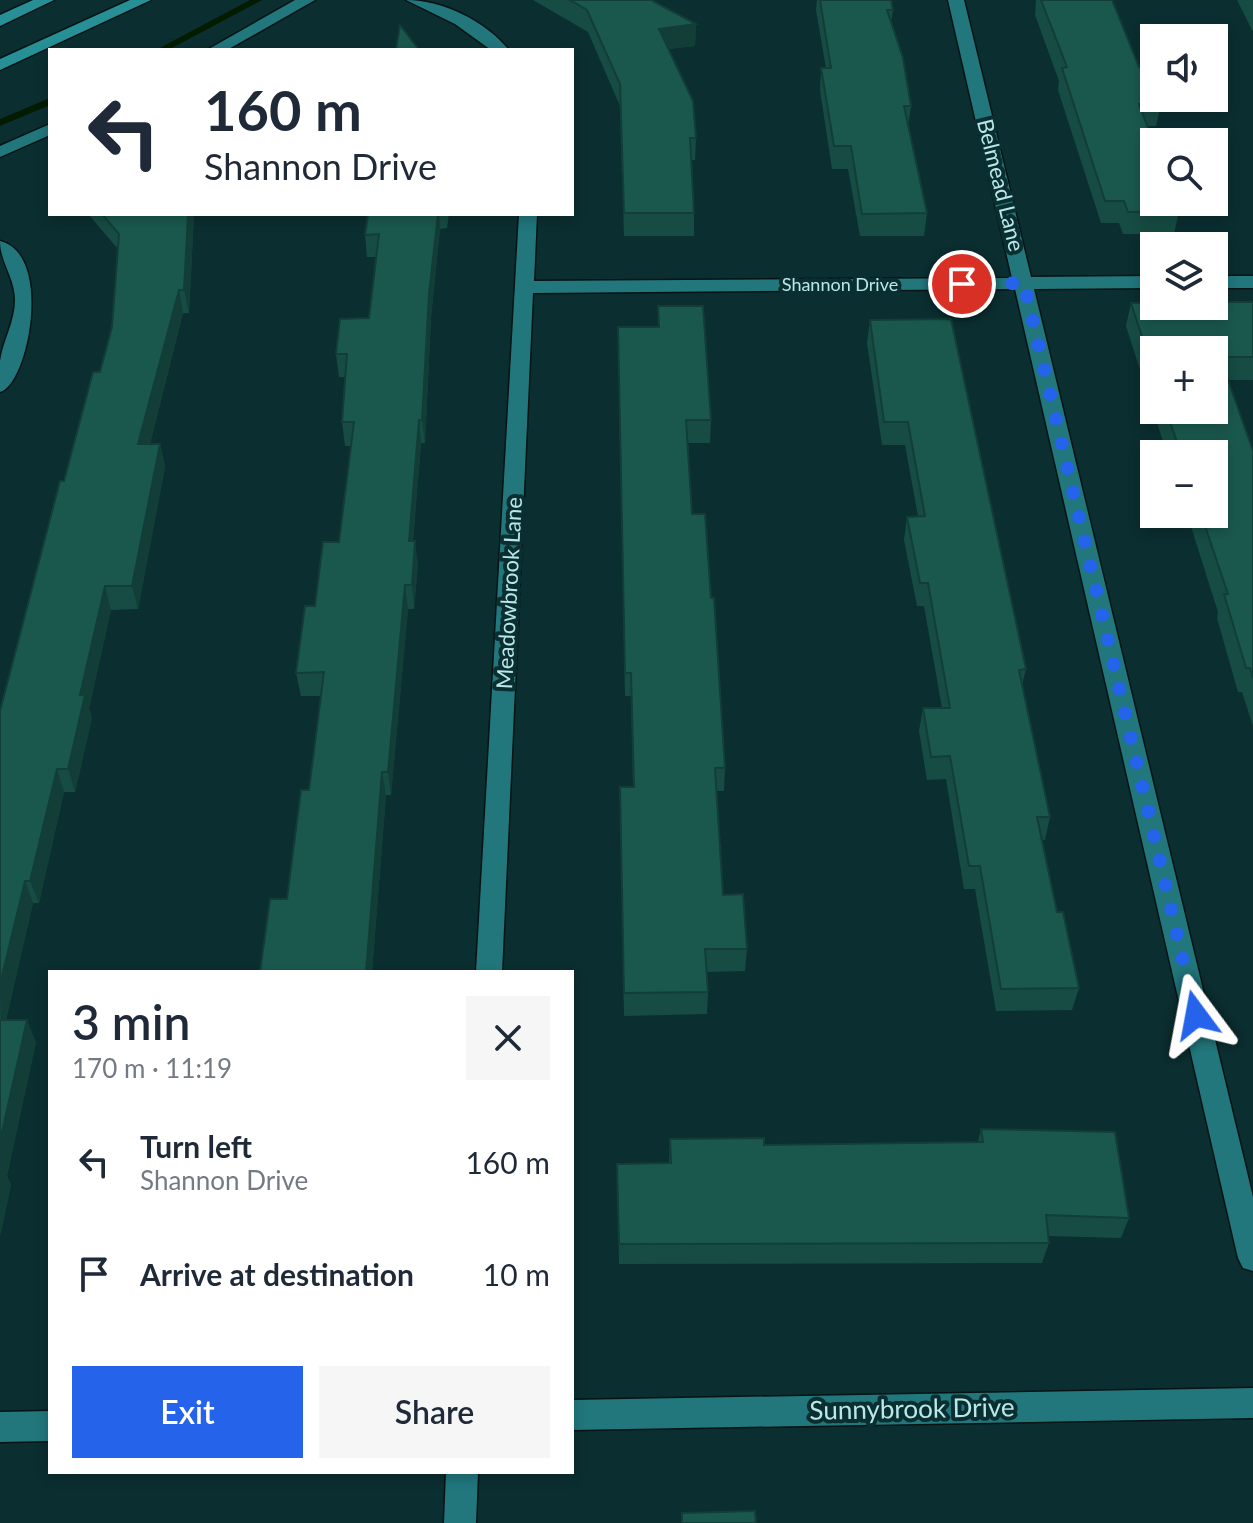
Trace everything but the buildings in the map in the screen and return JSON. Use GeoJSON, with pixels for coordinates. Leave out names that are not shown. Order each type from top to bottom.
{"type":"FeatureCollection","features":[{"type":"Feature","properties":{"kind":"main road"},"geometry":{"type":"LineString","coordinates":[[0,21],[46,0]]}},
{"type":"Feature","properties":{"kind":"main road"},"geometry":{"type":"LineString","coordinates":[[0,65],[143,0]]}},
{"type":"Feature","properties":{"kind":"street"},"geometry":{"type":"LineString","coordinates":[[219,48],[307,0]]}},
{"type":"Feature","properties":{"kind":"street"},"geometry":{"type":"LineString","coordinates":[[414,0],[441,9],[480,32],[499,48]]}},
{"type":"Feature","properties":{"kind":"street","name":"Belmead Lane"},"geometry":{"type":"LineString","coordinates":[[956,0],[1253,1258]]}},
{"type":"Feature","properties":{"kind":"street"},"geometry":{"type":"LineString","coordinates":[[0,152],[48,130]]}},
{"type":"Feature","properties":{"kind":"street","name":"Meadowbrook Lane"},"geometry":{"type":"LineString","coordinates":[[489,970],[528,216]]}},
{"type":"Feature","properties":{"kind":"street"},"geometry":{"type":"LineString","coordinates":[[0,246],[21,272],[26,306],[0,386]]}},
{"type":"Feature","properties":{"kind":"street","name":"Shannon Drive"},"geometry":{"type":"LineString","coordinates":[[526,287],[1140,282]]}},
{"type":"Feature","properties":{"kind":"street"},"geometry":{"type":"LineString","coordinates":[[1228,282],[1253,282]]}},
{"type":"Feature","properties":{"kind":"street","name":"Sunnybrook Drive"},"geometry":{"type":"LineString","coordinates":[[574,1415],[1253,1403]]}},
{"type":"Feature","properties":{"kind":"street"},"geometry":{"type":"LineString","coordinates":[[0,1427],[48,1426]]}},
{"type":"Feature","properties":{"kind":"street"},"geometry":{"type":"LineString","coordinates":[[460,1523],[462,1474]]}},
{"type":"Feature","properties":{"kind":"waterway"},"geometry":{"type":"LineString","coordinates":[[165,48],[257,0]]}},
{"type":"Feature","properties":{"kind":"waterway"},"geometry":{"type":"LineString","coordinates":[[0,123],[48,102]]}},
{"type":"Feature","properties":{"kind":"route"},"geometry":{"type":"LineString","coordinates":[[962,284],[1024,283],[1196,1015]]}}]}
